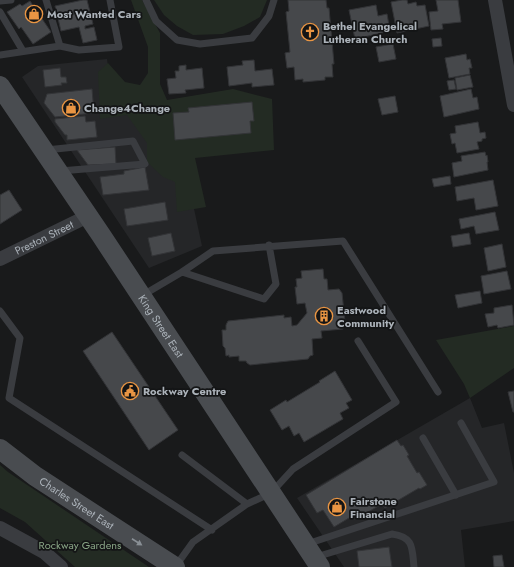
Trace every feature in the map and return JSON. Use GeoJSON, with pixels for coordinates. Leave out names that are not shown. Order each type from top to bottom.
{"type":"FeatureCollection","features":[{"type":"Feature","properties":{"kind":"main road","name":"King Street East"},"geometry":{"type":"LineString","coordinates":[[0,86],[313,556]]}},
{"type":"Feature","properties":{"kind":"main road","name":"Charles Street East"},"geometry":{"type":"LineString","coordinates":[[0,449],[35,476],[175,567]]}},
{"type":"Feature","properties":{"kind":"street"},"geometry":{"type":"LineString","coordinates":[[495,0],[514,105]]}},
{"type":"Feature","properties":{"kind":"street","name":"Preston Street"},"geometry":{"type":"LineString","coordinates":[[0,259],[88,216]]}},
{"type":"Feature","properties":{"kind":"street"},"geometry":{"type":"LineString","coordinates":[[0,528],[44,552],[61,567]]}},
{"type":"Feature","properties":{"kind":"lane"},"geometry":{"type":"LineString","coordinates":[[0,1],[11,0]]}},
{"type":"Feature","properties":{"kind":"lane"},"geometry":{"type":"LineString","coordinates":[[46,0],[60,46]]}},
{"type":"Feature","properties":{"kind":"lane"},"geometry":{"type":"LineString","coordinates":[[0,55],[60,46],[79,50],[119,47],[110,0]]}},
{"type":"Feature","properties":{"kind":"lane"},"geometry":{"type":"LineString","coordinates":[[146,0],[156,21],[177,40],[200,44],[252,38],[269,16],[274,0]]}},
{"type":"Feature","properties":{"kind":"lane"},"geometry":{"type":"LineString","coordinates":[[0,12],[23,51]]}},
{"type":"Feature","properties":{"kind":"lane"},"geometry":{"type":"LineString","coordinates":[[44,150],[133,141],[144,164],[58,171]]}},
{"type":"Feature","properties":{"kind":"lane"},"geometry":{"type":"LineString","coordinates":[[141,296],[182,272],[213,251],[343,241],[438,392]]}},
{"type":"Feature","properties":{"kind":"lane"},"geometry":{"type":"LineString","coordinates":[[182,272],[264,299],[276,284],[269,246]]}},
{"type":"Feature","properties":{"kind":"lane"},"geometry":{"type":"LineString","coordinates":[[0,310],[20,338],[9,398],[212,530]]}},
{"type":"Feature","properties":{"kind":"lane"},"geometry":{"type":"LineString","coordinates":[[175,567],[193,542],[247,504],[271,493],[293,469],[396,402],[358,341]]}},
{"type":"Feature","properties":{"kind":"lane"},"geometry":{"type":"LineString","coordinates":[[313,556],[456,495],[494,482],[461,423]]}},
{"type":"Feature","properties":{"kind":"lane"},"geometry":{"type":"LineString","coordinates":[[423,438],[456,495]]}},
{"type":"Feature","properties":{"kind":"lane"},"geometry":{"type":"LineString","coordinates":[[182,455],[247,504]]}},
{"type":"Feature","properties":{"kind":"lane"},"geometry":{"type":"LineString","coordinates":[[313,556],[392,534],[407,538],[411,543],[414,567]]}},
{"type":"Feature","properties":{"kind":"shaded area"},"geometry":{"type":"Polygon","coordinates":[[[107,59],[110,83],[190,190],[202,246],[149,268],[22,77],[38,66],[107,59]]]}},
{"type":"Feature","properties":{"kind":"shaded area"},"geometry":{"type":"Polygon","coordinates":[[[470,398],[482,428],[504,423],[514,473],[514,521],[461,530],[465,567],[344,567],[297,498],[470,398]]]}},
{"type":"Feature","properties":{"kind":"green space"},"geometry":{"type":"Polygon","coordinates":[[[131,0],[142,0],[160,33],[160,84],[167,100],[233,89],[272,99],[274,150],[195,158],[206,207],[177,212],[175,182],[163,177],[147,162],[147,143],[127,115],[100,119],[98,72],[108,63],[125,82],[140,85],[148,73],[148,47],[131,0]]]}},
{"type":"Feature","properties":{"kind":"green space"},"geometry":{"type":"Polygon","coordinates":[[[154,0],[267,0],[260,17],[244,26],[223,34],[193,35],[177,26],[164,15],[154,0]]]}},
{"type":"Feature","properties":{"kind":"green space"},"geometry":{"type":"Polygon","coordinates":[[[514,326],[514,368],[470,398],[464,384],[436,340],[514,326]]]}},
{"type":"Feature","properties":{"kind":"green space","name":"Rockway Gardens"},"geometry":{"type":"Polygon","coordinates":[[[0,465],[8,472],[149,567],[75,567],[25,522],[0,508],[0,465]]]}},
{"type":"Feature","properties":{"kind":"building"},"geometry":{"type":"Polygon","coordinates":[[[87,0],[93,24],[85,26],[85,29],[94,27],[97,40],[83,43],[79,27],[61,31],[55,6],[87,0]]]}},
{"type":"Feature","properties":{"kind":"building","name":"Bethel Evangelical Lutheran Church"},"geometry":{"type":"Polygon","coordinates":[[[288,0],[326,0],[327,8],[329,8],[334,64],[332,64],[333,77],[325,77],[325,80],[303,82],[303,79],[295,80],[294,67],[287,68],[285,53],[290,52],[286,12],[289,11],[288,0]]]}},
{"type":"Feature","properties":{"kind":"building"},"geometry":{"type":"Polygon","coordinates":[[[407,0],[408,4],[416,2],[417,6],[425,5],[429,26],[397,33],[391,2],[407,0]]]}},
{"type":"Feature","properties":{"kind":"building"},"geometry":{"type":"Polygon","coordinates":[[[436,0],[458,0],[461,22],[442,24],[443,29],[431,30],[429,12],[438,11],[436,0]]]}},
{"type":"Feature","properties":{"kind":"building"},"geometry":{"type":"Polygon","coordinates":[[[30,1],[51,32],[33,44],[21,27],[19,29],[7,12],[20,4],[22,6],[30,1]]]}},
{"type":"Feature","properties":{"kind":"building"},"geometry":{"type":"Polygon","coordinates":[[[376,5],[378,16],[387,14],[390,31],[355,39],[349,10],[376,5]]]}},
{"type":"Feature","properties":{"kind":"building"},"geometry":{"type":"Polygon","coordinates":[[[441,38],[442,46],[433,47],[432,39],[441,38]]]}},
{"type":"Feature","properties":{"kind":"building"},"geometry":{"type":"Polygon","coordinates":[[[393,44],[396,59],[379,62],[376,47],[393,44]]]}},
{"type":"Feature","properties":{"kind":"building"},"geometry":{"type":"Polygon","coordinates":[[[466,54],[467,60],[470,59],[472,68],[469,68],[470,74],[449,78],[445,58],[466,54]]]}},
{"type":"Feature","properties":{"kind":"building"},"geometry":{"type":"Polygon","coordinates":[[[254,60],[255,71],[272,69],[274,85],[252,87],[252,83],[229,86],[227,67],[243,65],[242,61],[254,60]]]}},
{"type":"Feature","properties":{"kind":"building"},"geometry":{"type":"Polygon","coordinates":[[[186,65],[186,70],[202,68],[204,88],[185,90],[186,93],[169,94],[167,79],[176,78],[175,71],[179,71],[179,66],[186,65]]]}},
{"type":"Feature","properties":{"kind":"building"},"geometry":{"type":"Polygon","coordinates":[[[60,68],[61,77],[66,77],[67,83],[45,87],[43,70],[60,68]]]}},
{"type":"Feature","properties":{"kind":"building"},"geometry":{"type":"Polygon","coordinates":[[[470,75],[473,87],[457,90],[455,78],[470,75]]]}},
{"type":"Feature","properties":{"kind":"building"},"geometry":{"type":"Polygon","coordinates":[[[454,80],[456,89],[449,90],[447,81],[454,80]]]}},
{"type":"Feature","properties":{"kind":"building","name":"Change4Change"},"geometry":{"type":"Polygon","coordinates":[[[92,89],[94,113],[55,117],[44,103],[47,94],[92,89]]]}},
{"type":"Feature","properties":{"kind":"building"},"geometry":{"type":"Polygon","coordinates":[[[471,89],[473,98],[477,97],[479,109],[444,117],[440,96],[471,89]]]}},
{"type":"Feature","properties":{"kind":"building"},"geometry":{"type":"Polygon","coordinates":[[[395,96],[398,112],[382,115],[378,99],[395,96]]]}},
{"type":"Feature","properties":{"kind":"building"},"geometry":{"type":"Polygon","coordinates":[[[252,102],[254,121],[250,121],[251,133],[175,140],[173,113],[189,112],[188,108],[252,102]]]}},
{"type":"Feature","properties":{"kind":"building"},"geometry":{"type":"Polygon","coordinates":[[[85,116],[86,122],[95,121],[97,137],[67,140],[67,135],[65,135],[55,122],[55,119],[85,116]]]}},
{"type":"Feature","properties":{"kind":"building"},"geometry":{"type":"Polygon","coordinates":[[[478,122],[480,133],[485,132],[486,138],[477,142],[479,149],[457,153],[455,143],[452,144],[450,134],[456,133],[455,126],[478,122]]]}},
{"type":"Feature","properties":{"kind":"building"},"geometry":{"type":"Polygon","coordinates":[[[115,147],[116,164],[88,165],[77,150],[115,147]]]}},
{"type":"Feature","properties":{"kind":"building"},"geometry":{"type":"Polygon","coordinates":[[[485,152],[486,156],[487,155],[488,170],[454,177],[452,163],[462,161],[461,156],[485,152]]]}},
{"type":"Feature","properties":{"kind":"building"},"geometry":{"type":"Polygon","coordinates":[[[145,167],[149,190],[103,195],[100,177],[124,174],[124,171],[145,167]]]}},
{"type":"Feature","properties":{"kind":"building"},"geometry":{"type":"Polygon","coordinates":[[[450,176],[451,184],[434,187],[432,179],[450,176]]]}},
{"type":"Feature","properties":{"kind":"building"},"geometry":{"type":"Polygon","coordinates":[[[493,180],[498,206],[476,210],[474,198],[457,201],[455,187],[493,180]]]}},
{"type":"Feature","properties":{"kind":"building"},"geometry":{"type":"Polygon","coordinates":[[[9,190],[22,210],[0,224],[0,195],[9,190]]]}},
{"type":"Feature","properties":{"kind":"building"},"geometry":{"type":"Polygon","coordinates":[[[165,202],[168,220],[127,226],[124,209],[165,202]]]}},
{"type":"Feature","properties":{"kind":"building"},"geometry":{"type":"Polygon","coordinates":[[[495,212],[499,230],[476,234],[474,226],[461,229],[459,219],[495,212]]]}},
{"type":"Feature","properties":{"kind":"building"},"geometry":{"type":"Polygon","coordinates":[[[171,233],[175,251],[152,256],[148,238],[171,233]]]}},
{"type":"Feature","properties":{"kind":"building"},"geometry":{"type":"Polygon","coordinates":[[[469,233],[471,244],[453,247],[451,236],[469,233]]]}},
{"type":"Feature","properties":{"kind":"building"},"geometry":{"type":"Polygon","coordinates":[[[502,244],[506,267],[488,271],[484,248],[502,244]]]}},
{"type":"Feature","properties":{"kind":"building","name":"Eastwood Community"},"geometry":{"type":"Polygon","coordinates":[[[323,269],[324,279],[327,279],[328,290],[339,289],[342,293],[345,322],[343,329],[321,331],[322,338],[312,339],[313,355],[308,359],[250,365],[246,361],[239,361],[239,356],[226,356],[225,348],[223,346],[222,330],[226,330],[228,321],[284,315],[284,318],[291,317],[292,326],[297,325],[307,313],[305,303],[297,304],[295,287],[297,287],[296,279],[302,278],[301,271],[323,269]]]}},
{"type":"Feature","properties":{"kind":"building"},"geometry":{"type":"Polygon","coordinates":[[[507,271],[511,289],[484,294],[481,276],[507,271]]]}},
{"type":"Feature","properties":{"kind":"building"},"geometry":{"type":"Polygon","coordinates":[[[480,291],[482,303],[458,308],[455,295],[480,291]]]}},
{"type":"Feature","properties":{"kind":"building"},"geometry":{"type":"Polygon","coordinates":[[[512,305],[514,325],[498,328],[497,325],[488,327],[485,314],[494,313],[494,308],[512,305]]]}},
{"type":"Feature","properties":{"kind":"building","name":"Rockway Centre"},"geometry":{"type":"Polygon","coordinates":[[[112,332],[178,430],[149,450],[83,351],[112,332]]]}},
{"type":"Feature","properties":{"kind":"building"},"geometry":{"type":"Polygon","coordinates":[[[335,371],[352,400],[346,403],[349,408],[340,413],[343,419],[304,442],[299,433],[294,436],[289,426],[282,430],[270,410],[286,400],[287,402],[335,371]]]}},
{"type":"Feature","properties":{"kind":"building"},"geometry":{"type":"Polygon","coordinates":[[[514,391],[514,412],[513,412],[508,392],[514,391]]]}},
{"type":"Feature","properties":{"kind":"building"},"geometry":{"type":"Polygon","coordinates":[[[397,440],[401,446],[403,445],[409,455],[407,456],[417,473],[419,472],[427,485],[420,489],[419,488],[385,508],[382,504],[361,516],[359,512],[334,527],[323,510],[317,513],[306,495],[397,440]]]}},
{"type":"Feature","properties":{"kind":"building"},"geometry":{"type":"Polygon","coordinates":[[[389,547],[392,567],[359,567],[357,551],[389,547]]]}},
{"type":"Feature","properties":{"kind":"building"},"geometry":{"type":"Polygon","coordinates":[[[502,555],[504,567],[494,567],[493,556],[502,555]]]}},
{"type":"Feature","properties":{"kind":"place","name":"Most Wanted Cars"},"geometry":{"type":"Point","coordinates":[34,14]}},
{"type":"Feature","properties":{"kind":"place","name":"Bethel Evangelical Lutheran Church"},"geometry":{"type":"Point","coordinates":[310,32]}},
{"type":"Feature","properties":{"kind":"place","name":"Change4Change"},"geometry":{"type":"Point","coordinates":[71,108]}},
{"type":"Feature","properties":{"kind":"place","name":"Eastwood Community"},"geometry":{"type":"Point","coordinates":[324,316]}},
{"type":"Feature","properties":{"kind":"place","name":"Rockway Centre"},"geometry":{"type":"Point","coordinates":[130,391]}},
{"type":"Feature","properties":{"kind":"place","name":"Fairstone Financial"},"geometry":{"type":"Point","coordinates":[337,507]}}]}
